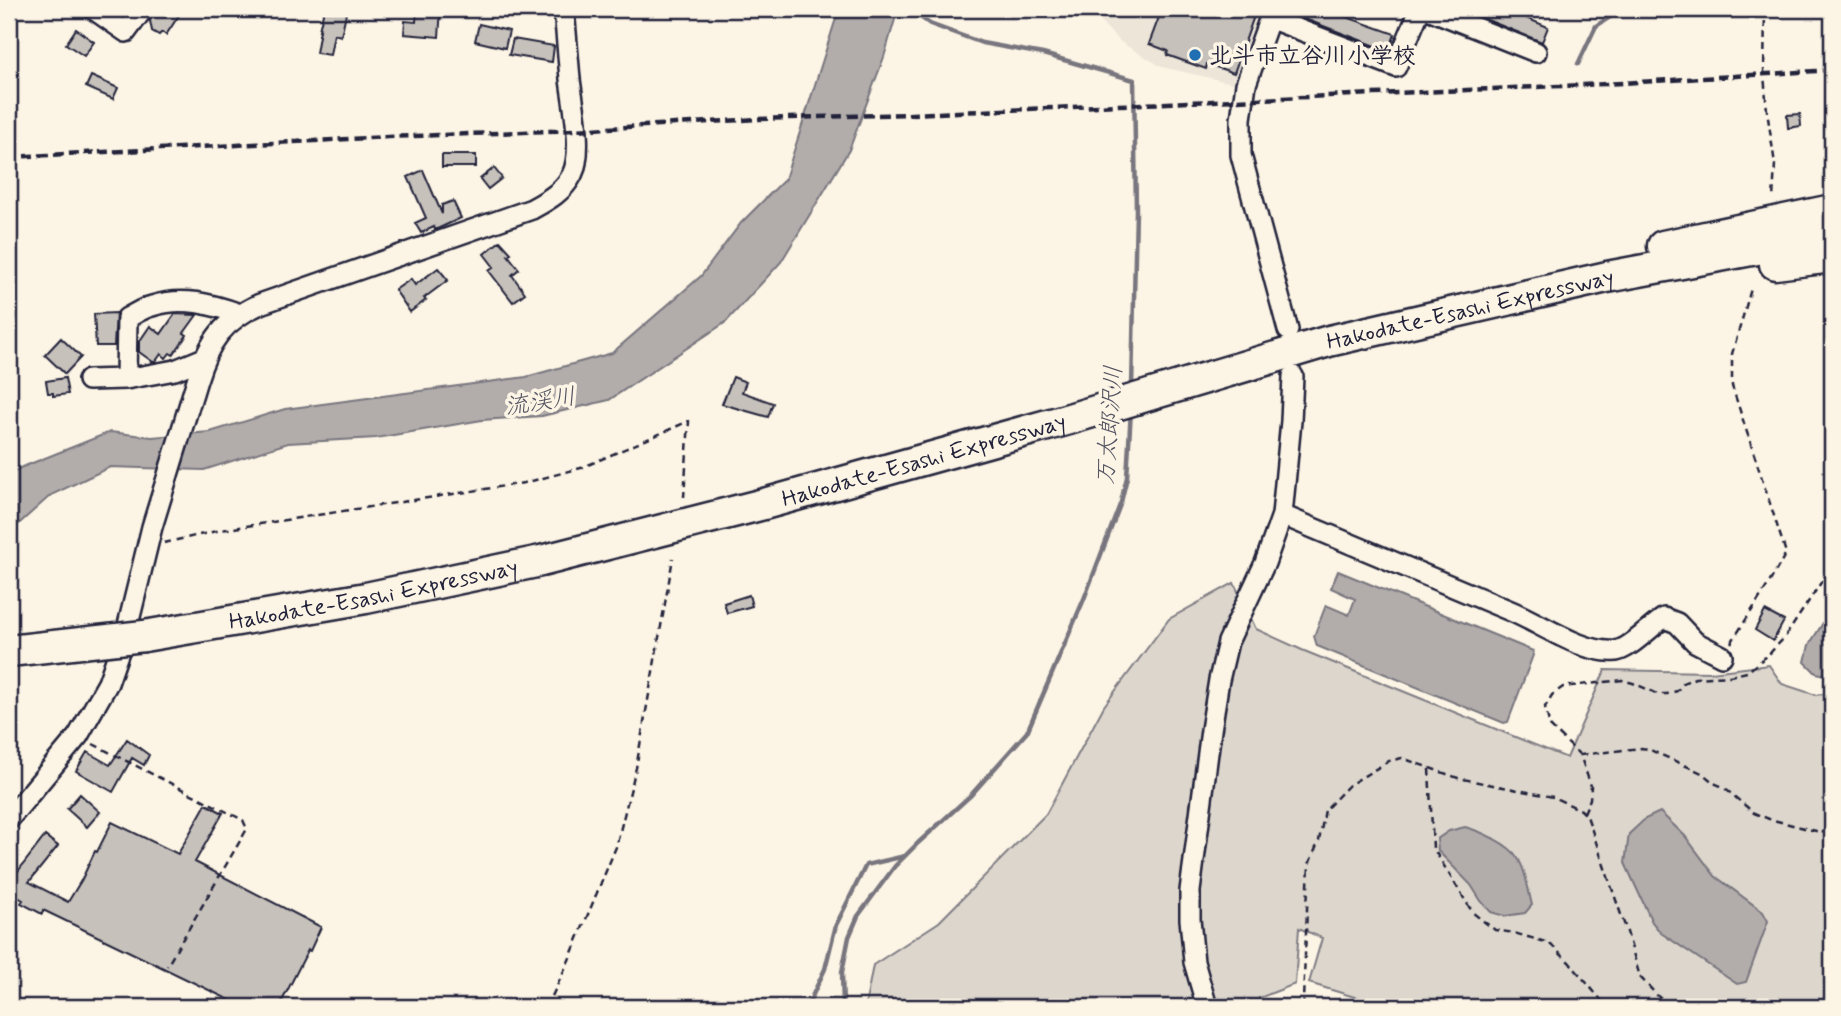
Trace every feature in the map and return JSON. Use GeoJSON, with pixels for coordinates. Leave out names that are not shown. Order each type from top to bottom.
{"type":"FeatureCollection","features":[{"type":"Feature","properties":{"kind":"highway"},"geometry":{"type":"LineString","coordinates":[[1371,331],[1644,250],[1832,210]]}},
{"type":"Feature","properties":{"kind":"highway","name":"Hakodate-Esashi Expressway"},"geometry":{"type":"LineString","coordinates":[[9,651],[144,636],[366,598],[541,561],[764,504],[1069,419],[1329,341],[1607,277],[1832,235]]}},
{"type":"Feature","properties":{"kind":"highway"},"geometry":{"type":"LineString","coordinates":[[1607,277],[1698,274],[1832,257]]}},
{"type":"Feature","properties":{"kind":"street"},"geometry":{"type":"LineString","coordinates":[[93,9],[126,32],[143,9]]}},
{"type":"Feature","properties":{"kind":"street"},"geometry":{"type":"LineString","coordinates":[[9,819],[78,736],[108,683],[128,625],[152,527],[204,358],[221,331],[240,314],[260,304],[532,209],[555,196],[565,186],[576,162],[576,130],[564,9]]}},
{"type":"Feature","properties":{"kind":"street"},"geometry":{"type":"LineString","coordinates":[[1288,330],[1241,155],[1241,119],[1246,84],[1271,13],[1396,67],[1420,9]]}},
{"type":"Feature","properties":{"kind":"street"},"geometry":{"type":"LineString","coordinates":[[1428,9],[1536,52]]}},
{"type":"Feature","properties":{"kind":"street"},"geometry":{"type":"LineString","coordinates":[[126,379],[127,318],[151,306],[181,300],[210,304],[240,314]]}},
{"type":"Feature","properties":{"kind":"street"},"geometry":{"type":"LineString","coordinates":[[88,380],[126,379],[175,370],[204,358]]}},
{"type":"Feature","properties":{"kind":"street"},"geometry":{"type":"LineString","coordinates":[[1207,1007],[1194,962],[1190,891],[1211,730],[1228,642],[1265,563],[1282,515],[1293,376]]}},
{"type":"Feature","properties":{"kind":"street"},"geometry":{"type":"LineString","coordinates":[[1282,515],[1515,613],[1593,650],[1619,651],[1664,618],[1677,623],[1695,642],[1722,656]]}},
{"type":"Feature","properties":{"kind":"path"},"geometry":{"type":"LineString","coordinates":[[1765,9],[1764,74],[1775,164],[1773,203]]}},
{"type":"Feature","properties":{"kind":"path"},"geometry":{"type":"LineString","coordinates":[[1722,656],[1786,553],[1732,386],[1732,354],[1751,289]]}},
{"type":"Feature","properties":{"kind":"path"},"geometry":{"type":"LineString","coordinates":[[147,547],[220,530],[524,483],[581,468],[689,421],[684,497]]}},
{"type":"Feature","properties":{"kind":"path"},"geometry":{"type":"LineString","coordinates":[[547,1007],[616,846],[636,768],[673,558]]}},
{"type":"Feature","properties":{"kind":"path"},"geometry":{"type":"LineString","coordinates":[[1584,813],[1590,799],[1591,786],[1580,755],[1549,726],[1545,707],[1552,695],[1563,687],[1622,680],[1633,682],[1658,694],[1667,694],[1677,691],[1683,683],[1695,678],[1747,672],[1785,637],[1832,566]]}},
{"type":"Feature","properties":{"kind":"path"},"geometry":{"type":"LineString","coordinates":[[78,736],[243,820],[247,829],[167,966]]}},
{"type":"Feature","properties":{"kind":"path"},"geometry":{"type":"LineString","coordinates":[[1580,755],[1630,748],[1648,749],[1702,773],[1754,813],[1832,833]]}},
{"type":"Feature","properties":{"kind":"path"},"geometry":{"type":"LineString","coordinates":[[1305,1007],[1303,1000],[1309,864],[1319,841],[1325,810],[1349,785],[1389,761],[1402,758],[1458,778],[1553,797],[1581,810],[1627,932],[1640,978],[1668,1007]]}},
{"type":"Feature","properties":{"kind":"path"},"geometry":{"type":"LineString","coordinates":[[1429,769],[1433,848],[1473,914],[1495,930],[1549,943],[1607,1007]]}},
{"type":"Feature","properties":{"kind":"shaded area","name":"北斗市立谷川小学校"},"geometry":{"type":"Polygon","coordinates":[[[1087,9],[1263,9],[1237,84],[1162,67],[1122,43],[1087,9]]]}},
{"type":"Feature","properties":{"kind":"shaded area"},"geometry":{"type":"Polygon","coordinates":[[[1234,583],[1256,629],[1567,758],[1605,670],[1711,672],[1769,665],[1782,684],[1816,695],[1832,693],[1832,1007],[1387,1007],[1309,983],[1322,938],[1299,928],[1295,984],[1259,998],[1261,1007],[865,1007],[873,965],[939,922],[1046,814],[1104,706],[1169,619],[1234,583]]]}},
{"type":"Feature","properties":{"kind":"water","name":"流渓川"},"geometry":{"type":"Polygon","coordinates":[[[839,9],[898,9],[884,57],[849,150],[781,262],[726,322],[609,400],[542,416],[482,420],[376,438],[288,443],[204,470],[110,467],[51,495],[13,529],[9,529],[9,476],[20,468],[110,432],[152,437],[210,432],[285,409],[526,377],[612,353],[701,276],[741,223],[785,179],[839,9]]]}},
{"type":"Feature","properties":{"kind":"water"},"geometry":{"type":"Polygon","coordinates":[[[1338,571],[1533,651],[1508,722],[1504,723],[1317,646],[1314,636],[1326,605],[1349,615],[1355,599],[1331,588],[1338,571]]]}},
{"type":"Feature","properties":{"kind":"water"},"geometry":{"type":"Polygon","coordinates":[[[1832,609],[1832,676],[1816,673],[1805,662],[1809,645],[1832,609]]]}},
{"type":"Feature","properties":{"kind":"water"},"geometry":{"type":"Polygon","coordinates":[[[1660,812],[1685,836],[1715,876],[1763,912],[1768,921],[1746,982],[1737,984],[1661,933],[1652,922],[1625,863],[1629,834],[1645,819],[1660,812]]]}},
{"type":"Feature","properties":{"kind":"water"},"geometry":{"type":"Polygon","coordinates":[[[1465,827],[1501,843],[1517,857],[1525,874],[1532,905],[1525,913],[1505,916],[1491,912],[1471,885],[1438,851],[1437,839],[1449,831],[1465,827]]]}},
{"type":"Feature","properties":{"kind":"building"},"geometry":{"type":"Polygon","coordinates":[[[155,9],[183,9],[166,35],[152,31],[150,21],[155,9]]]}},
{"type":"Feature","properties":{"kind":"building"},"geometry":{"type":"Polygon","coordinates":[[[324,9],[347,9],[341,36],[334,34],[330,55],[316,53],[324,9]]]}},
{"type":"Feature","properties":{"kind":"building"},"geometry":{"type":"Polygon","coordinates":[[[417,9],[441,9],[439,37],[404,34],[405,21],[416,22],[417,9]]]}},
{"type":"Feature","properties":{"kind":"building"},"geometry":{"type":"Polygon","coordinates":[[[1162,9],[1244,9],[1255,13],[1234,73],[1207,64],[1206,69],[1167,55],[1168,51],[1149,44],[1162,9]]]}},
{"type":"Feature","properties":{"kind":"building"},"geometry":{"type":"Polygon","coordinates":[[[1291,9],[1324,9],[1395,34],[1389,51],[1289,13],[1291,9]]]}},
{"type":"Feature","properties":{"kind":"building"},"geometry":{"type":"Polygon","coordinates":[[[1460,9],[1504,9],[1548,27],[1542,42],[1460,9]]]}},
{"type":"Feature","properties":{"kind":"building"},"geometry":{"type":"Polygon","coordinates":[[[479,24],[509,31],[505,48],[475,41],[479,24]]]}},
{"type":"Feature","properties":{"kind":"building"},"geometry":{"type":"Polygon","coordinates":[[[76,29],[94,42],[84,56],[66,44],[76,29]]]}},
{"type":"Feature","properties":{"kind":"building"},"geometry":{"type":"Polygon","coordinates":[[[513,39],[554,46],[552,62],[509,55],[513,39]]]}},
{"type":"Feature","properties":{"kind":"building"},"geometry":{"type":"Polygon","coordinates":[[[91,76],[118,88],[113,99],[86,87],[91,76]]]}},
{"type":"Feature","properties":{"kind":"building"},"geometry":{"type":"Polygon","coordinates":[[[1800,114],[1801,126],[1788,128],[1787,115],[1800,114]]]}},
{"type":"Feature","properties":{"kind":"building"},"geometry":{"type":"Polygon","coordinates":[[[442,155],[476,155],[476,167],[442,167],[442,155]]]}},
{"type":"Feature","properties":{"kind":"building"},"geometry":{"type":"Polygon","coordinates":[[[494,168],[502,178],[488,189],[480,179],[494,168]]]}},
{"type":"Feature","properties":{"kind":"building"},"geometry":{"type":"Polygon","coordinates":[[[423,170],[442,214],[442,205],[453,201],[461,218],[435,230],[434,227],[421,233],[415,223],[426,218],[408,177],[423,170]]]}},
{"type":"Feature","properties":{"kind":"building"},"geometry":{"type":"Polygon","coordinates":[[[500,241],[511,253],[508,255],[519,269],[512,275],[525,293],[513,302],[489,271],[494,267],[484,254],[500,241]]]}},
{"type":"Feature","properties":{"kind":"building"},"geometry":{"type":"Polygon","coordinates":[[[438,268],[448,280],[410,312],[395,290],[411,279],[415,285],[438,268]]]}},
{"type":"Feature","properties":{"kind":"building"},"geometry":{"type":"Polygon","coordinates":[[[116,313],[114,346],[96,346],[94,314],[116,313]]]}},
{"type":"Feature","properties":{"kind":"building"},"geometry":{"type":"Polygon","coordinates":[[[175,314],[197,315],[173,355],[170,353],[166,358],[161,354],[153,362],[139,352],[139,342],[150,326],[161,334],[175,314]]]}},
{"type":"Feature","properties":{"kind":"building"},"geometry":{"type":"Polygon","coordinates":[[[61,338],[81,357],[65,374],[45,355],[61,338]]]}},
{"type":"Feature","properties":{"kind":"building"},"geometry":{"type":"Polygon","coordinates":[[[733,377],[746,382],[742,392],[773,403],[768,417],[722,404],[733,377]]]}},
{"type":"Feature","properties":{"kind":"building"},"geometry":{"type":"Polygon","coordinates":[[[65,378],[68,394],[53,396],[53,393],[48,393],[46,381],[65,378]]]}},
{"type":"Feature","properties":{"kind":"building"},"geometry":{"type":"Polygon","coordinates":[[[749,595],[752,606],[727,613],[724,603],[749,595]]]}},
{"type":"Feature","properties":{"kind":"building"},"geometry":{"type":"Polygon","coordinates":[[[1765,611],[1784,621],[1773,641],[1755,630],[1765,611]]]}},
{"type":"Feature","properties":{"kind":"building"},"geometry":{"type":"Polygon","coordinates":[[[127,739],[149,755],[144,765],[132,758],[113,792],[76,771],[87,752],[110,765],[127,739]]]}},
{"type":"Feature","properties":{"kind":"building"},"geometry":{"type":"Polygon","coordinates":[[[80,794],[100,812],[87,827],[67,809],[80,794]]]}},
{"type":"Feature","properties":{"kind":"building"},"geometry":{"type":"Polygon","coordinates":[[[206,804],[223,813],[195,862],[321,927],[279,1007],[244,1007],[43,910],[42,914],[21,903],[23,900],[9,892],[9,872],[15,875],[45,836],[58,846],[29,882],[68,902],[112,822],[178,854],[206,804]]]}},
{"type":"Feature","properties":{"kind":"waterway","name":"万太郎沢川"},"geometry":{"type":"LineString","coordinates":[[909,9],[930,24],[982,43],[1043,54],[1134,80],[1136,210],[1132,388]]}},
{"type":"Feature","properties":{"kind":"waterway"},"geometry":{"type":"LineString","coordinates":[[1578,64],[1596,26],[1613,15],[1632,9]]}},
{"type":"Feature","properties":{"kind":"waterway","name":"万太郎沢川"},"geometry":{"type":"LineString","coordinates":[[843,1007],[842,972],[849,937],[858,916],[895,866],[971,795],[1027,732],[1084,599],[1121,502],[1127,477],[1131,410]]}},
{"type":"Feature","properties":{"kind":"waterway"},"geometry":{"type":"LineString","coordinates":[[807,1007],[825,969],[836,925],[866,865],[905,856]]}},
{"type":"Feature","properties":{"kind":"railway"},"geometry":{"type":"LineString","coordinates":[[9,157],[759,119],[1606,84],[1832,70]]}},
{"type":"Feature","properties":{"kind":"place","name":"北斗市立谷川小学校"},"geometry":{"type":"Point","coordinates":[1195,55]}}]}
